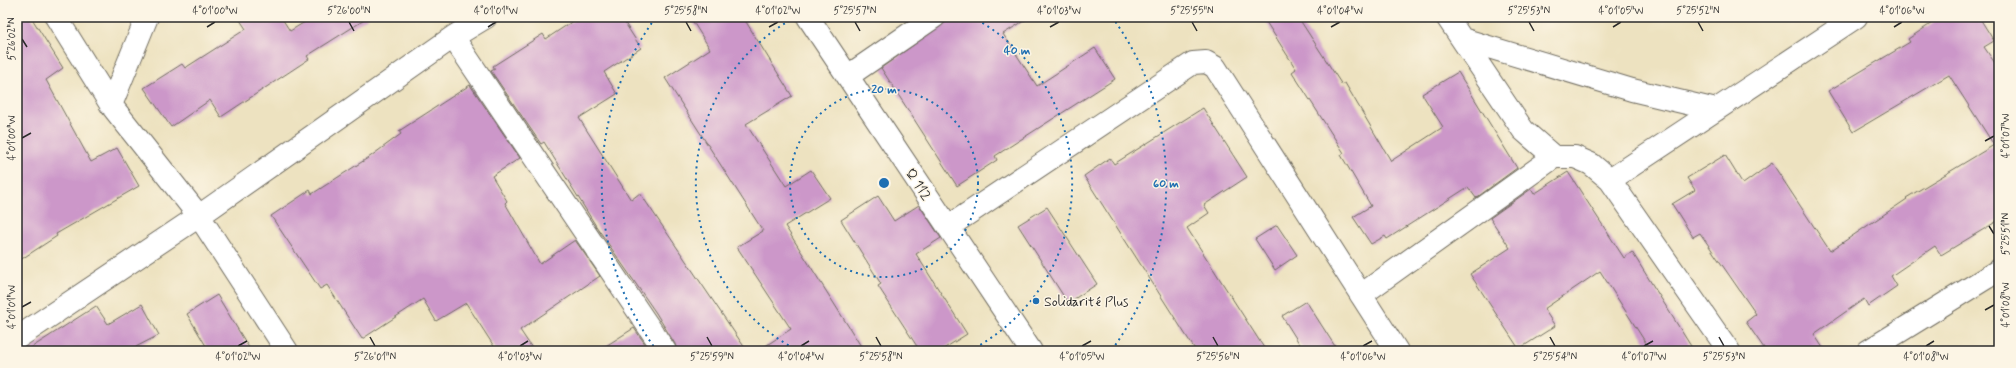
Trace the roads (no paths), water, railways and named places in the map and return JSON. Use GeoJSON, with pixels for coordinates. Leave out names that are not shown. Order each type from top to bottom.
{"type":"FeatureCollection","features":[{"type":"Feature","properties":{"kind":"street"},"geometry":{"type":"LineString","coordinates":[[56,17],[111,105],[199,216],[287,351]]}},
{"type":"Feature","properties":{"kind":"street"},"geometry":{"type":"LineString","coordinates":[[111,105],[147,17]]}},
{"type":"Feature","properties":{"kind":"street"},"geometry":{"type":"LineString","coordinates":[[17,338],[199,216],[453,37],[486,17]]}},
{"type":"Feature","properties":{"kind":"street","name":"Q 112"},"geometry":{"type":"LineString","coordinates":[[808,17],[1031,351]]}},
{"type":"Feature","properties":{"kind":"street"},"geometry":{"type":"LineString","coordinates":[[848,76],[934,17]]}},
{"type":"Feature","properties":{"kind":"street"},"geometry":{"type":"LineString","coordinates":[[1447,17],[1523,130],[1554,157]]}},
{"type":"Feature","properties":{"kind":"street"},"geometry":{"type":"LineString","coordinates":[[1610,180],[1850,19]]}},
{"type":"Feature","properties":{"kind":"street"},"geometry":{"type":"LineString","coordinates":[[453,37],[665,351]]}},
{"type":"Feature","properties":{"kind":"street"},"geometry":{"type":"LineString","coordinates":[[1462,39],[1632,90],[1716,110]]}},
{"type":"Feature","properties":{"kind":"street"},"geometry":{"type":"LineString","coordinates":[[948,227],[1193,63],[1206,62],[1214,67],[1397,351]]}},
{"type":"Feature","properties":{"kind":"street"},"geometry":{"type":"LineString","coordinates":[[1361,295],[1554,157],[1575,157],[1591,164],[1610,180],[1729,351]]}},
{"type":"Feature","properties":{"kind":"street"},"geometry":{"type":"LineString","coordinates":[[1868,351],[1999,270]]}},
{"type":"Feature","properties":{"kind":"place","name":"Solidarité Plus"},"geometry":{"type":"Point","coordinates":[1036,301]}}]}
